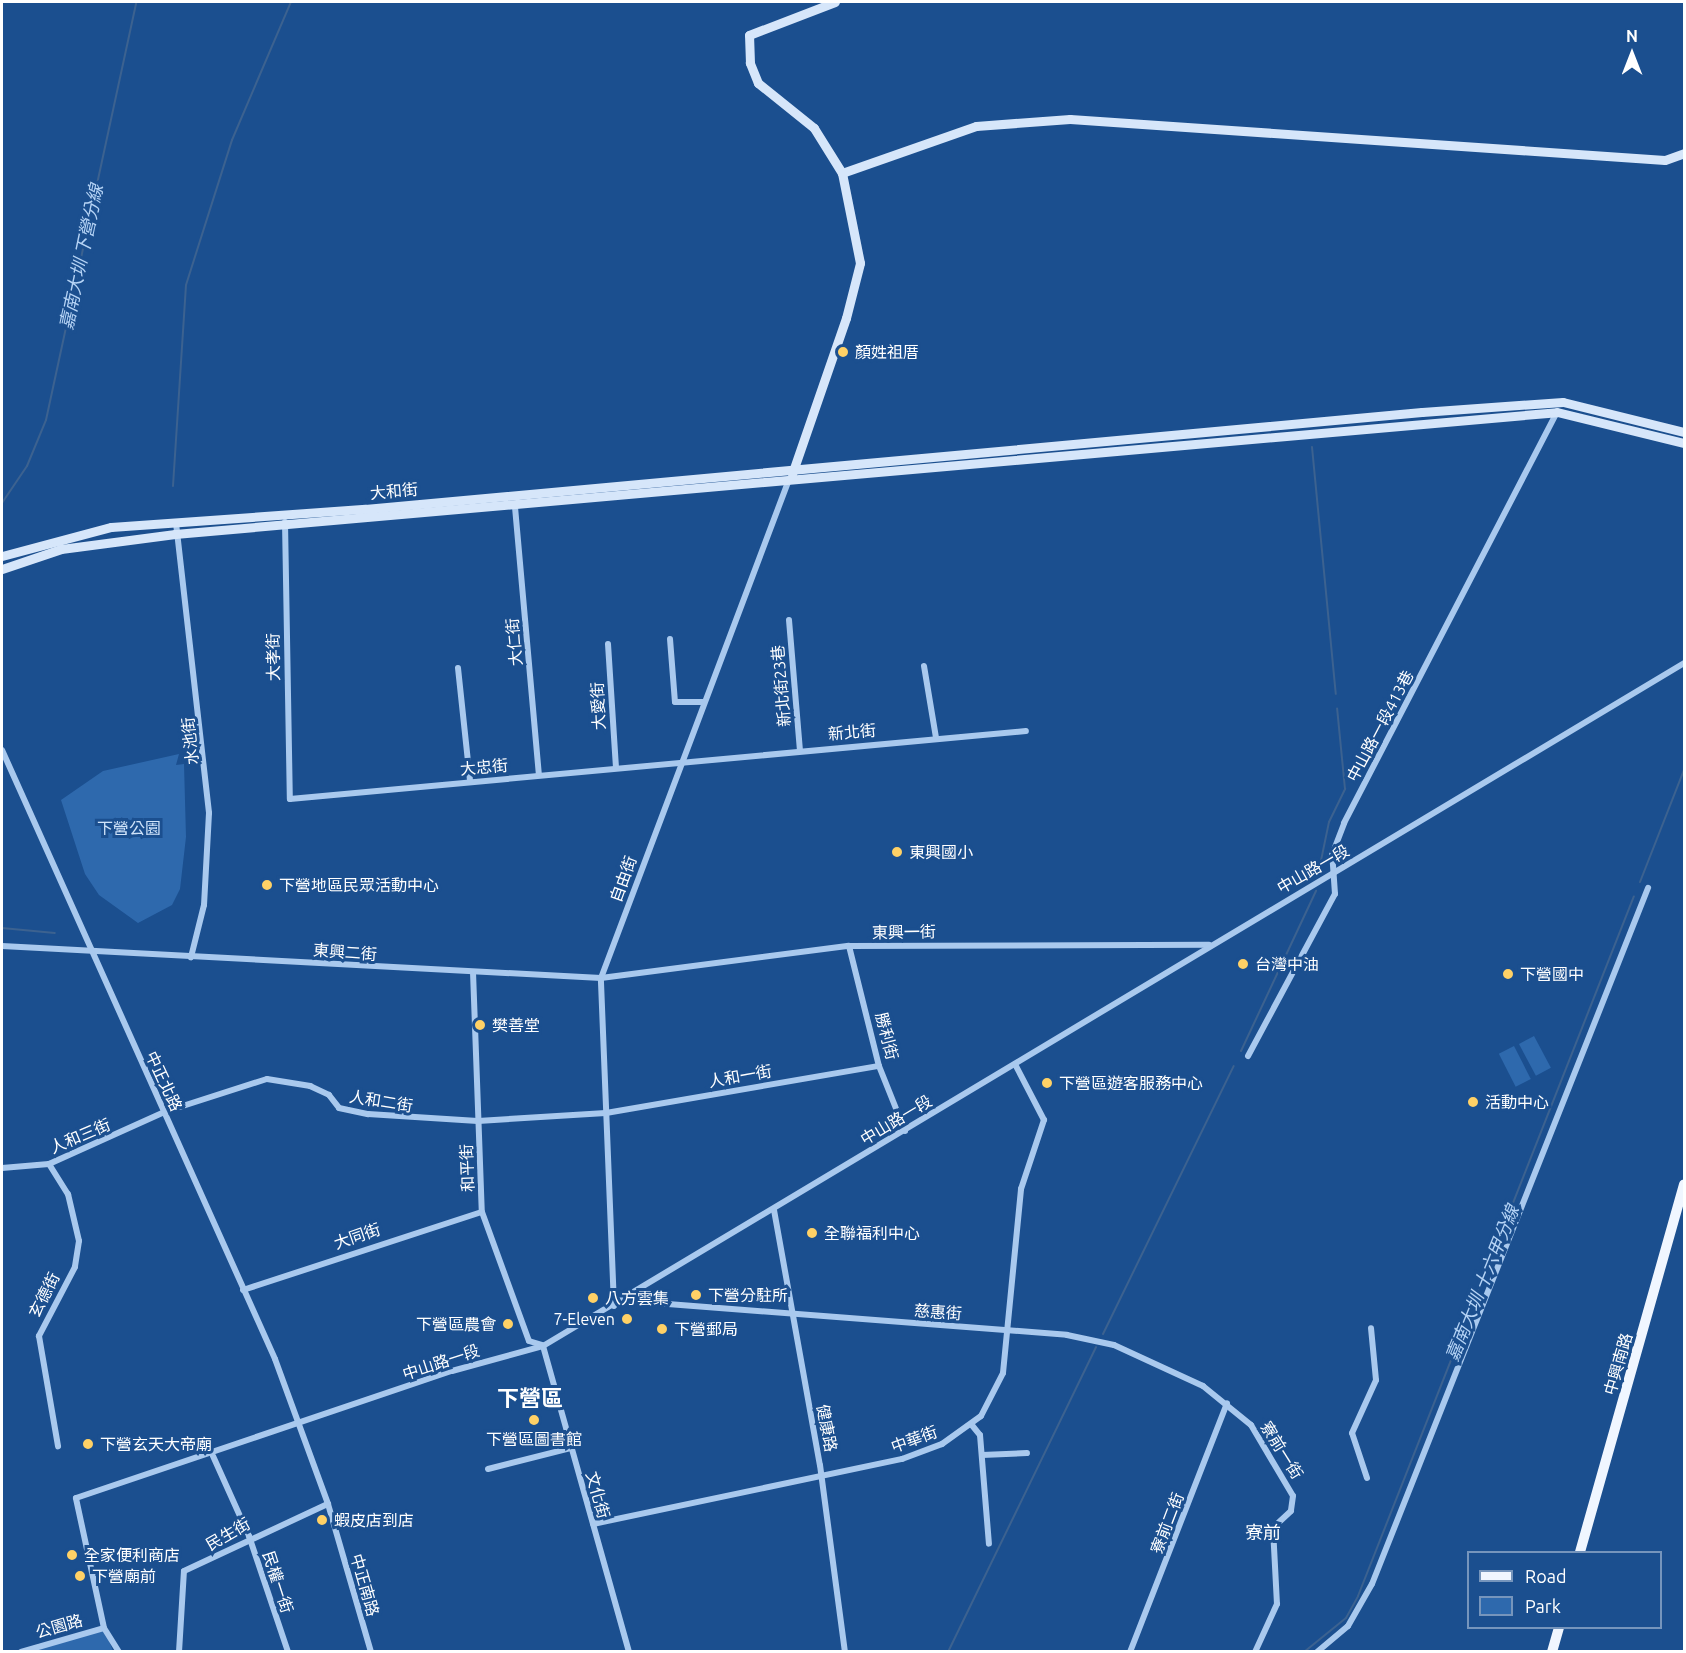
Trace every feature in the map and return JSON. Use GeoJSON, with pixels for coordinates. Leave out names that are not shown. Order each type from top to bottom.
{"type":"FeatureCollection","features":[{"type":"Feature","properties":{"kind":"main road"},"geometry":{"type":"LineString","coordinates":[[788,482],[859,274],[842,173],[814,128],[758,83],[750,63],[749,35],[835,2]]}},
{"type":"Feature","properties":{"kind":"main road"},"geometry":{"type":"LineString","coordinates":[[842,173],[976,126],[1070,119],[1665,160],[1684,153]]}},
{"type":"Feature","properties":{"kind":"main road","name":"大和街"},"geometry":{"type":"LineString","coordinates":[[2,568],[61,549],[285,521],[793,471],[1563,402],[1684,432]]}},
{"type":"Feature","properties":{"kind":"main road","name":"大和街"},"geometry":{"type":"LineString","coordinates":[[2,556],[111,527],[285,521],[515,507],[1557,412],[1684,443]]}},
{"type":"Feature","properties":{"kind":"main road","name":"中興南路"},"geometry":{"type":"LineString","coordinates":[[1580,1551],[1684,1184]]}},
{"type":"Feature","properties":{"kind":"main road"},"geometry":{"type":"LineString","coordinates":[[1552,1652],[1559,1629]]}},
{"type":"Feature","properties":{"kind":"street","name":"中山路一段413巷"},"geometry":{"type":"LineString","coordinates":[[1248,1056],[1335,894],[1332,855],[1344,823],[1557,412]]}},
{"type":"Feature","properties":{"kind":"street","name":"自由街"},"geometry":{"type":"LineString","coordinates":[[614,1306],[601,978],[788,482]]}},
{"type":"Feature","properties":{"kind":"street","name":"大仁街"},"geometry":{"type":"LineString","coordinates":[[515,507],[539,775]]}},
{"type":"Feature","properties":{"kind":"street","name":"大孝街"},"geometry":{"type":"LineString","coordinates":[[285,521],[290,798]]}},
{"type":"Feature","properties":{"kind":"street","name":"水池街"},"geometry":{"type":"LineString","coordinates":[[176,523],[175,534],[209,813],[204,905],[191,957]]}},
{"type":"Feature","properties":{"kind":"street","name":"新北街23巷"},"geometry":{"type":"LineString","coordinates":[[789,620],[800,750]]}},
{"type":"Feature","properties":{"kind":"street"},"geometry":{"type":"LineString","coordinates":[[670,639],[675,702],[704,702]]}},
{"type":"Feature","properties":{"kind":"street","name":"大愛街"},"geometry":{"type":"LineString","coordinates":[[608,644],[616,767]]}},
{"type":"Feature","properties":{"kind":"street","name":"中山路一段"},"geometry":{"type":"LineString","coordinates":[[104,1628],[76,1498],[213,1456],[299,1424],[543,1346],[639,1292],[1209,945],[1334,873],[1684,663]]}},
{"type":"Feature","properties":{"kind":"street"},"geometry":{"type":"LineString","coordinates":[[924,666],[936,738]]}},
{"type":"Feature","properties":{"kind":"street"},"geometry":{"type":"LineString","coordinates":[[458,668],[470,782]]}},
{"type":"Feature","properties":{"kind":"street","name":"新北街"},"geometry":{"type":"LineString","coordinates":[[681,761],[1026,730]]}},
{"type":"Feature","properties":{"kind":"street","name":"中正北路"},"geometry":{"type":"LineString","coordinates":[[2,750],[88,948],[243,1290],[299,1424]]}},
{"type":"Feature","properties":{"kind":"street","name":"大忠街"},"geometry":{"type":"LineString","coordinates":[[290,798],[681,761]]}},
{"type":"Feature","properties":{"kind":"street"},"geometry":{"type":"LineString","coordinates":[[1317,1652],[1348,1626],[1372,1584],[1648,888]]}},
{"type":"Feature","properties":{"kind":"street","name":"東興一街"},"geometry":{"type":"LineString","coordinates":[[601,978],[849,946],[1209,945]]}},
{"type":"Feature","properties":{"kind":"street","name":"東興二街"},"geometry":{"type":"LineString","coordinates":[[2,946],[88,948],[114,955],[601,978]]}},
{"type":"Feature","properties":{"kind":"street","name":"勝利街"},"geometry":{"type":"LineString","coordinates":[[849,946],[879,1066],[904,1131]]}},
{"type":"Feature","properties":{"kind":"street","name":"和平街"},"geometry":{"type":"LineString","coordinates":[[473,972],[482,1212],[529,1341],[543,1346]]}},
{"type":"Feature","properties":{"kind":"street","name":"中華街"},"geometry":{"type":"LineString","coordinates":[[593,1524],[821,1474],[902,1459],[942,1444],[981,1416],[1003,1373],[1010,1330],[1022,1184],[1044,1120],[1015,1064]]}},
{"type":"Feature","properties":{"kind":"street","name":"人和一街"},"geometry":{"type":"LineString","coordinates":[[606,1113],[879,1066]]}},
{"type":"Feature","properties":{"kind":"street","name":"人和二街"},"geometry":{"type":"LineString","coordinates":[[164,1112],[267,1079],[310,1086],[329,1095],[339,1108],[368,1114],[478,1121],[606,1113]]}},
{"type":"Feature","properties":{"kind":"street","name":"人和三街"},"geometry":{"type":"LineString","coordinates":[[2,1168],[49,1164],[164,1112]]}},
{"type":"Feature","properties":{"kind":"street","name":"玄德街"},"geometry":{"type":"LineString","coordinates":[[49,1164],[69,1194],[79,1241],[75,1267],[39,1336],[58,1446]]}},
{"type":"Feature","properties":{"kind":"street","name":"健康路"},"geometry":{"type":"LineString","coordinates":[[774,1210],[821,1474],[845,1652]]}},
{"type":"Feature","properties":{"kind":"street","name":"大同街"},"geometry":{"type":"LineString","coordinates":[[243,1290],[482,1212]]}},
{"type":"Feature","properties":{"kind":"street","name":"慈惠街"},"geometry":{"type":"LineString","coordinates":[[639,1292],[642,1301],[649,1302],[1010,1330],[1105,1342],[1227,1403]]}},
{"type":"Feature","properties":{"kind":"street"},"geometry":{"type":"LineString","coordinates":[[1367,1478],[1352,1433],[1376,1380],[1371,1328]]}},
{"type":"Feature","properties":{"kind":"street","name":"文化街"},"geometry":{"type":"LineString","coordinates":[[543,1346],[629,1652]]}},
{"type":"Feature","properties":{"kind":"street","name":"寮前二街"},"geometry":{"type":"LineString","coordinates":[[1130,1652],[1227,1403]]}},
{"type":"Feature","properties":{"kind":"street","name":"寮前一街"},"geometry":{"type":"LineString","coordinates":[[1227,1403],[1251,1425],[1293,1496],[1291,1511],[1273,1528],[1277,1604],[1255,1652]]}},
{"type":"Feature","properties":{"kind":"street","name":"中正南路"},"geometry":{"type":"LineString","coordinates":[[299,1424],[328,1504],[371,1652]]}},
{"type":"Feature","properties":{"kind":"street"},"geometry":{"type":"LineString","coordinates":[[971,1424],[980,1435],[989,1544]]}},
{"type":"Feature","properties":{"kind":"street"},"geometry":{"type":"LineString","coordinates":[[488,1469],[570,1448]]}},
{"type":"Feature","properties":{"kind":"street"},"geometry":{"type":"LineString","coordinates":[[982,1455],[1027,1453]]}},
{"type":"Feature","properties":{"kind":"street","name":"民權一街"},"geometry":{"type":"LineString","coordinates":[[213,1456],[249,1536],[288,1652]]}},
{"type":"Feature","properties":{"kind":"street","name":"民生街"},"geometry":{"type":"LineString","coordinates":[[179,1652],[184,1570],[249,1536],[328,1504]]}},
{"type":"Feature","properties":{"kind":"street"},"geometry":{"type":"LineString","coordinates":[[104,1628],[118,1652]]}},
{"type":"Feature","properties":{"kind":"street","name":"公園路"},"geometry":{"type":"LineString","coordinates":[[21,1652],[104,1628]]}},
{"type":"Feature","properties":{"kind":"green space","name":"下營公園"},"geometry":{"type":"Polygon","coordinates":[[[179,754],[176,765],[184,764],[186,837],[180,889],[172,905],[138,923],[99,895],[85,874],[61,800],[103,771],[179,754]]]}},
{"type":"Feature","properties":{"kind":"green space"},"geometry":{"type":"Polygon","coordinates":[[[1534,1036],[1551,1068],[1536,1076],[1519,1044],[1534,1036]]]}},
{"type":"Feature","properties":{"kind":"green space"},"geometry":{"type":"Polygon","coordinates":[[[1514,1046],[1531,1079],[1516,1087],[1499,1054],[1514,1046]]]}},
{"type":"Feature","properties":{"kind":"green space"},"geometry":{"type":"Polygon","coordinates":[[[104,1628],[113,1651],[21,1652],[104,1628]]]}},
{"type":"Feature","properties":{"kind":"waterway","name":"嘉南大圳 下營分線"},"geometry":{"type":"LineString","coordinates":[[2,503],[27,466],[46,420],[136,2]]}},
{"type":"Feature","properties":{"kind":"waterway"},"geometry":{"type":"LineString","coordinates":[[173,486],[186,285],[232,140],[291,2]]}},
{"type":"Feature","properties":{"kind":"waterway"},"geometry":{"type":"LineString","coordinates":[[1312,447],[1336,694]]}},
{"type":"Feature","properties":{"kind":"waterway"},"geometry":{"type":"LineString","coordinates":[[1318,875],[1329,822],[1345,789],[1337,708]]}},
{"type":"Feature","properties":{"kind":"waterway","name":"嘉南大圳 十六甲分線"},"geometry":{"type":"LineString","coordinates":[[1640,882],[1684,770]]}},
{"type":"Feature","properties":{"kind":"waterway"},"geometry":{"type":"LineString","coordinates":[[1241,1051],[1316,891]]}},
{"type":"Feature","properties":{"kind":"waterway","name":"嘉南大圳 十六甲分線"},"geometry":{"type":"LineString","coordinates":[[1304,1652],[1346,1618],[1358,1596],[1634,896]]}},
{"type":"Feature","properties":{"kind":"waterway"},"geometry":{"type":"LineString","coordinates":[[2,928],[55,933]]}},
{"type":"Feature","properties":{"kind":"waterway"},"geometry":{"type":"LineString","coordinates":[[1103,1334],[1234,1066]]}},
{"type":"Feature","properties":{"kind":"waterway"},"geometry":{"type":"LineString","coordinates":[[948,1652],[1096,1347]]}},
{"type":"Feature","properties":{"kind":"place","name":"顏姓祖厝"},"geometry":{"type":"Point","coordinates":[843,352]}},
{"type":"Feature","properties":{"kind":"place","name":"東興國小"},"geometry":{"type":"Point","coordinates":[897,852]}},
{"type":"Feature","properties":{"kind":"place","name":"下營地區民眾活動中心"},"geometry":{"type":"Point","coordinates":[267,885]}},
{"type":"Feature","properties":{"kind":"place","name":"台灣中油"},"geometry":{"type":"Point","coordinates":[1243,964]}},
{"type":"Feature","properties":{"kind":"place","name":"下營國中"},"geometry":{"type":"Point","coordinates":[1508,974]}},
{"type":"Feature","properties":{"kind":"place","name":"樊善堂"},"geometry":{"type":"Point","coordinates":[480,1025]}},
{"type":"Feature","properties":{"kind":"place","name":"下營區遊客服務中心"},"geometry":{"type":"Point","coordinates":[1047,1083]}},
{"type":"Feature","properties":{"kind":"place","name":"活動中心"},"geometry":{"type":"Point","coordinates":[1473,1102]}},
{"type":"Feature","properties":{"kind":"place","name":"全聯福利中心"},"geometry":{"type":"Point","coordinates":[812,1233]}},
{"type":"Feature","properties":{"kind":"place","name":"下營分駐所"},"geometry":{"type":"Point","coordinates":[696,1295]}},
{"type":"Feature","properties":{"kind":"place","name":"八方雲集"},"geometry":{"type":"Point","coordinates":[593,1298]}},
{"type":"Feature","properties":{"kind":"place","name":"7-Eleven"},"geometry":{"type":"Point","coordinates":[627,1319]}},
{"type":"Feature","properties":{"kind":"place","name":"下營區農會"},"geometry":{"type":"Point","coordinates":[508,1324]}},
{"type":"Feature","properties":{"kind":"place","name":"下營郵局"},"geometry":{"type":"Point","coordinates":[662,1329]}},
{"type":"Feature","properties":{"kind":"place","name":"下營區圖書館"},"geometry":{"type":"Point","coordinates":[534,1420]}},
{"type":"Feature","properties":{"kind":"place","name":"下營玄天大帝廟"},"geometry":{"type":"Point","coordinates":[88,1444]}},
{"type":"Feature","properties":{"kind":"place","name":"蝦皮店到店"},"geometry":{"type":"Point","coordinates":[322,1520]}},
{"type":"Feature","properties":{"kind":"place","name":"全家便利商店"},"geometry":{"type":"Point","coordinates":[72,1555]}},
{"type":"Feature","properties":{"kind":"place","name":"下營廟前"},"geometry":{"type":"Point","coordinates":[80,1576]}},
{"type":"Feature","properties":{"kind":"district","name":"下營區"},"geometry":{"type":"Point","coordinates":[530,1398]}},
{"type":"Feature","properties":{"kind":"district","name":"寮前"},"geometry":{"type":"Point","coordinates":[1263,1532]}}]}
